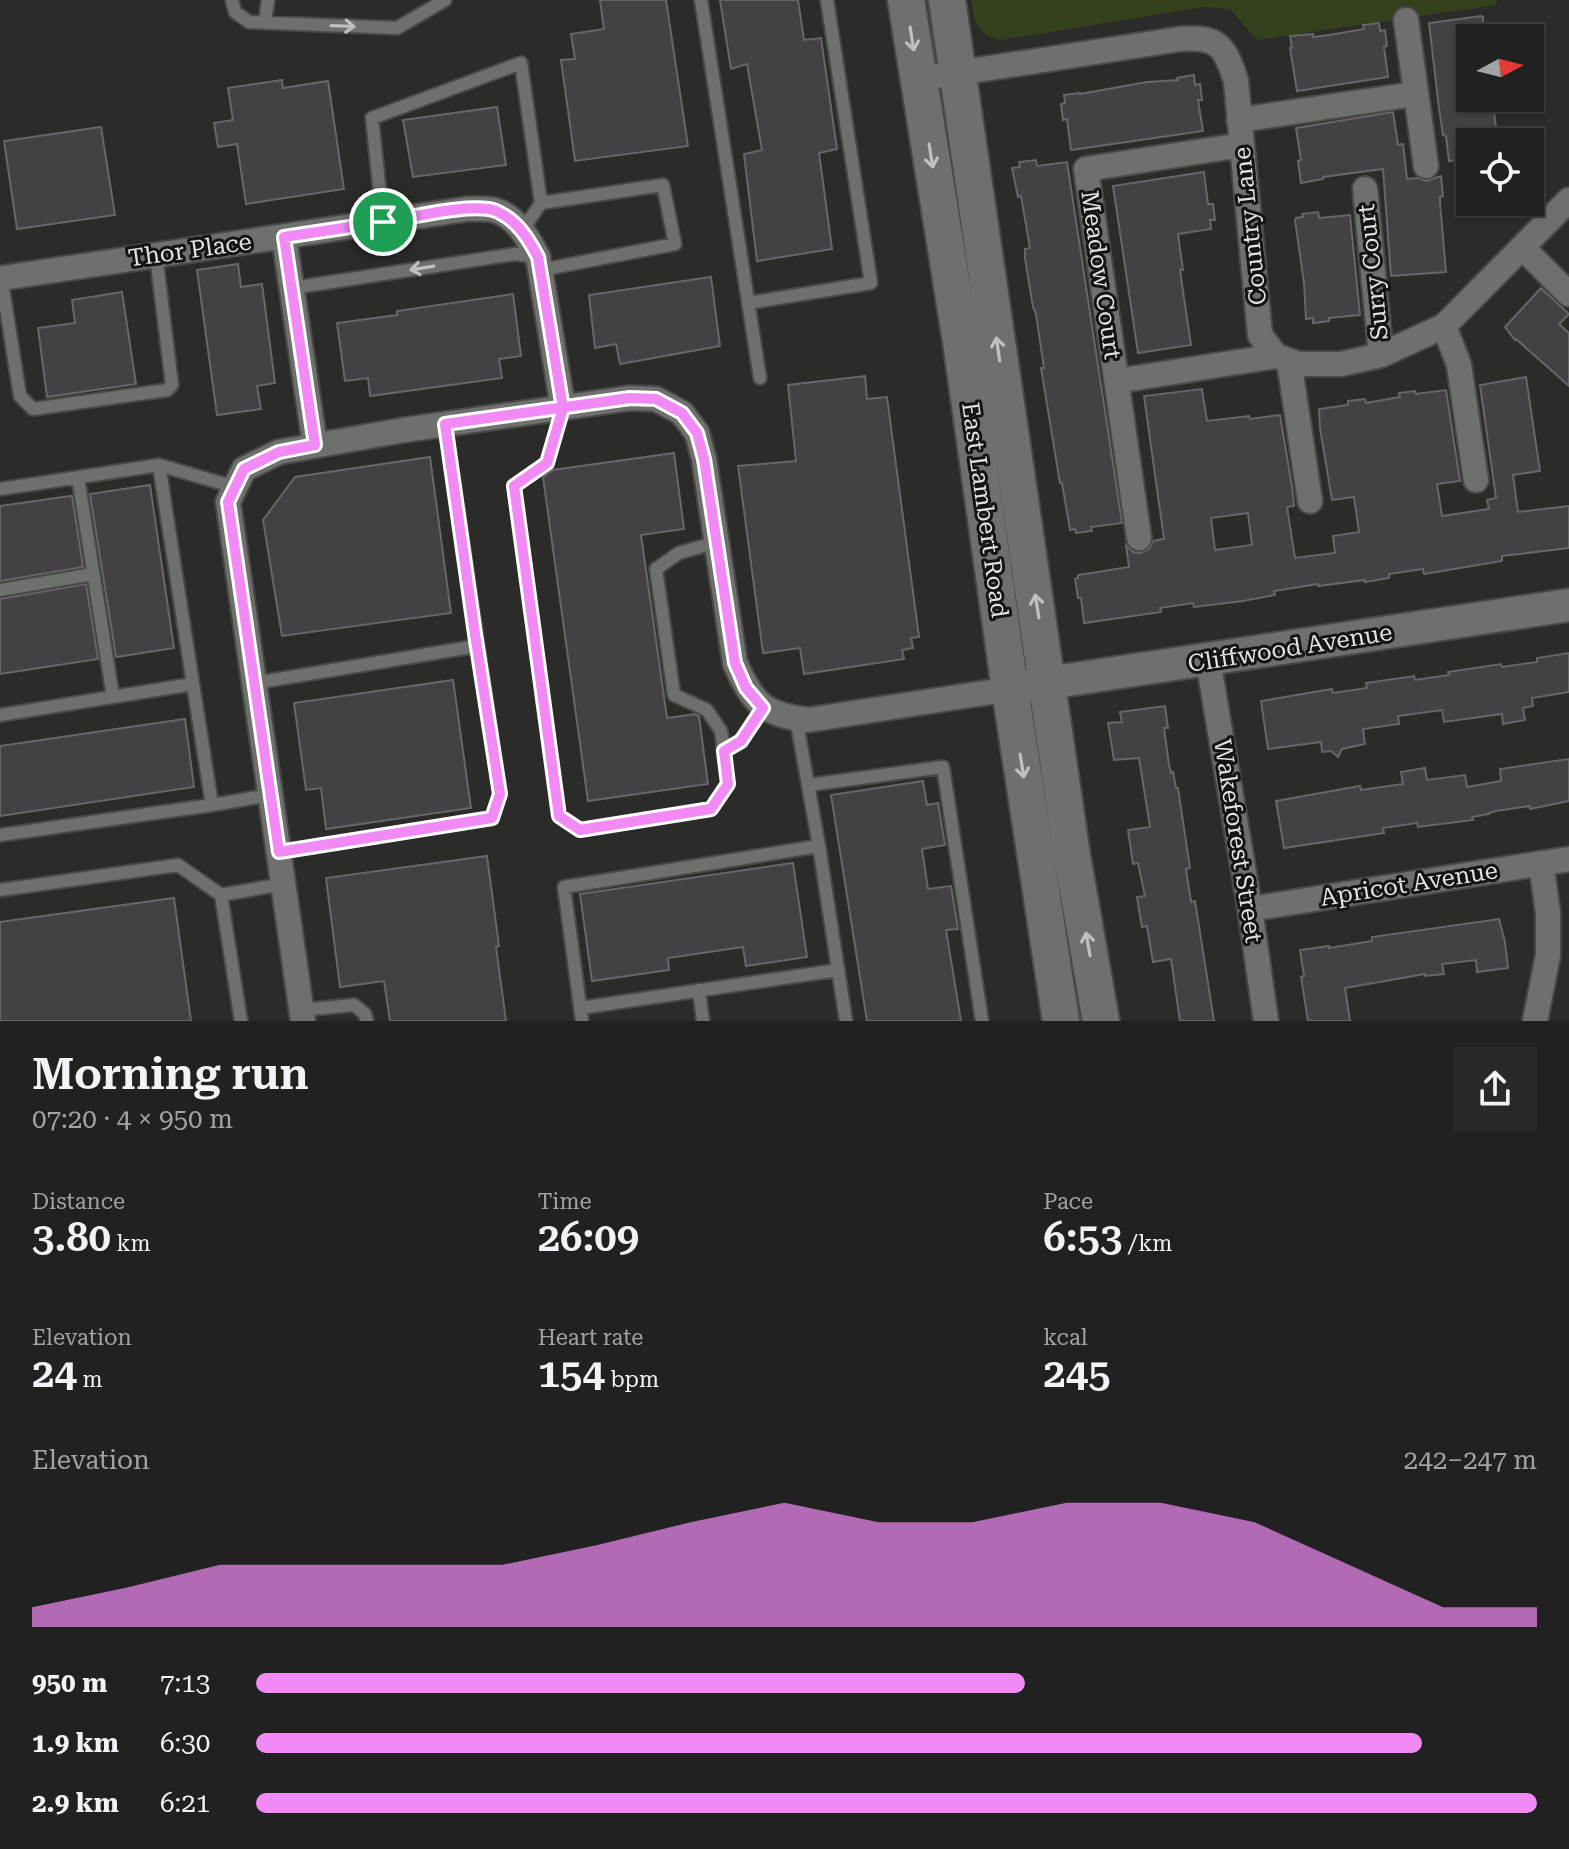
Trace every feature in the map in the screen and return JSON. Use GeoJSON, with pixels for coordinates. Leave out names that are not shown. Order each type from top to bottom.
{"type":"FeatureCollection","features":[{"type":"Feature","properties":{"kind":"main road","name":"East Lambert Road"},"geometry":{"type":"LineString","coordinates":[[906,0],[961,341],[1061,1021]]}},
{"type":"Feature","properties":{"kind":"main road","name":"East Lambert Road"},"geometry":{"type":"LineString","coordinates":[[947,0],[1072,856],[1101,1021]]}},
{"type":"Feature","properties":{"kind":"street"},"geometry":{"type":"LineString","coordinates":[[1406,20],[1426,166]]}},
{"type":"Feature","properties":{"kind":"street","name":"Country Lane"},"geometry":{"type":"LineString","coordinates":[[918,79],[1180,39],[1199,38],[1219,46],[1229,60],[1236,81],[1260,335],[1282,359],[1310,501]]}},
{"type":"Feature","properties":{"kind":"street"},"geometry":{"type":"LineString","coordinates":[[1239,120],[1415,94]]}},
{"type":"Feature","properties":{"kind":"street","name":"Meadow Court"},"geometry":{"type":"LineString","coordinates":[[1139,538],[1086,169],[1242,145]]}},
{"type":"Feature","properties":{"kind":"street","name":"Surry Court"},"geometry":{"type":"LineString","coordinates":[[1365,189],[1381,355]]}},
{"type":"Feature","properties":{"kind":"street"},"geometry":{"type":"LineString","coordinates":[[1282,359],[1299,364],[1341,364],[1381,355],[1444,326],[1569,200]]}},
{"type":"Feature","properties":{"kind":"street","name":"Thor Place"},"geometry":{"type":"LineString","coordinates":[[1,276],[467,209],[494,210],[522,231],[540,263],[563,408]]}},
{"type":"Feature","properties":{"kind":"street"},"geometry":{"type":"LineString","coordinates":[[284,237],[315,445]]}},
{"type":"Feature","properties":{"kind":"street"},"geometry":{"type":"LineString","coordinates":[[1523,248],[1569,294]]}},
{"type":"Feature","properties":{"kind":"street"},"geometry":{"type":"LineString","coordinates":[[1444,326],[1459,365],[1476,480]]}},
{"type":"Feature","properties":{"kind":"street","name":"Meadow Court"},"geometry":{"type":"LineString","coordinates":[[1117,381],[1282,359]]}},
{"type":"Feature","properties":{"kind":"street"},"geometry":{"type":"LineString","coordinates":[[302,1016],[228,502],[244,469],[279,452],[445,424],[630,398],[656,399],[682,413],[697,433],[704,459],[735,663],[746,688],[763,708],[785,718],[808,720],[1010,689]]}},
{"type":"Feature","properties":{"kind":"street","name":"Cliffwood Avenue"},"geometry":{"type":"LineString","coordinates":[[1010,689],[1569,605]]}},
{"type":"Feature","properties":{"kind":"street","name":"Wakeforest Street"},"geometry":{"type":"LineString","coordinates":[[1208,660],[1266,1021]]}},
{"type":"Feature","properties":{"kind":"street","name":"Apricot Avenue"},"geometry":{"type":"LineString","coordinates":[[1250,909],[1569,859]]}},
{"type":"Feature","properties":{"kind":"street"},"geometry":{"type":"LineString","coordinates":[[1535,1021],[1548,955],[1548,913],[1541,863]]}},
{"type":"Feature","properties":{"kind":"lane"},"geometry":{"type":"LineString","coordinates":[[232,0],[235,12],[249,22],[397,28],[445,0]]}},
{"type":"Feature","properties":{"kind":"lane"},"geometry":{"type":"LineString","coordinates":[[265,22],[268,0]]}},
{"type":"Feature","properties":{"kind":"lane"},"geometry":{"type":"LineString","coordinates":[[701,0],[760,378]]}},
{"type":"Feature","properties":{"kind":"lane"},"geometry":{"type":"LineString","coordinates":[[748,303],[871,283],[827,0]]}},
{"type":"Feature","properties":{"kind":"lane"},"geometry":{"type":"LineString","coordinates":[[383,222],[372,118],[521,63],[541,203],[522,231]]}},
{"type":"Feature","properties":{"kind":"lane"},"geometry":{"type":"LineString","coordinates":[[292,288],[515,254],[540,263],[675,244],[663,185],[541,203]]}},
{"type":"Feature","properties":{"kind":"lane"},"geometry":{"type":"LineString","coordinates":[[1,276],[20,396],[33,409],[167,390],[172,385],[156,255]]}},
{"type":"Feature","properties":{"kind":"lane"},"geometry":{"type":"LineString","coordinates":[[563,408],[547,463],[514,486],[559,816],[580,830],[711,809],[728,784],[721,731],[707,710],[674,695],[656,569],[679,553],[717,542]]}},
{"type":"Feature","properties":{"kind":"lane"},"geometry":{"type":"LineString","coordinates":[[279,852],[492,818],[500,794],[445,424]]}},
{"type":"Feature","properties":{"kind":"lane"},"geometry":{"type":"LineString","coordinates":[[0,489],[159,465],[235,487]]}},
{"type":"Feature","properties":{"kind":"lane"},"geometry":{"type":"LineString","coordinates":[[159,465],[212,805]]}},
{"type":"Feature","properties":{"kind":"lane"},"geometry":{"type":"LineString","coordinates":[[78,477],[113,697]]}},
{"type":"Feature","properties":{"kind":"lane"},"geometry":{"type":"LineString","coordinates":[[0,590],[93,574]]}},
{"type":"Feature","properties":{"kind":"lane"},"geometry":{"type":"LineString","coordinates":[[254,683],[477,646]]}},
{"type":"Feature","properties":{"kind":"lane"},"geometry":{"type":"LineString","coordinates":[[0,715],[193,684]]}},
{"type":"Feature","properties":{"kind":"lane"},"geometry":{"type":"LineString","coordinates":[[724,751],[741,741],[763,708]]}},
{"type":"Feature","properties":{"kind":"lane"},"geometry":{"type":"LineString","coordinates":[[796,718],[846,1021]]}},
{"type":"Feature","properties":{"kind":"lane"},"geometry":{"type":"LineString","coordinates":[[808,785],[943,767],[982,1021]]}},
{"type":"Feature","properties":{"kind":"lane"},"geometry":{"type":"LineString","coordinates":[[0,835],[270,795]]}},
{"type":"Feature","properties":{"kind":"lane"},"geometry":{"type":"LineString","coordinates":[[819,846],[564,887],[581,1014],[699,990],[838,970]]}},
{"type":"Feature","properties":{"kind":"lane"},"geometry":{"type":"LineString","coordinates":[[0,890],[178,865],[221,895],[283,884]]}},
{"type":"Feature","properties":{"kind":"lane"},"geometry":{"type":"LineString","coordinates":[[221,895],[241,1021]]}},
{"type":"Feature","properties":{"kind":"lane"},"geometry":{"type":"LineString","coordinates":[[699,990],[703,1021]]}},
{"type":"Feature","properties":{"kind":"lane"},"geometry":{"type":"LineString","coordinates":[[302,1016],[354,1005],[365,1014],[367,1021]]}},
{"type":"Feature","properties":{"kind":"green space"},"geometry":{"type":"Polygon","coordinates":[[[971,0],[1497,0],[1496,5],[1257,40],[1230,9],[1204,7],[1000,40],[986,34],[978,26],[971,0]]]}},
{"type":"Feature","properties":{"kind":"building"},"geometry":{"type":"Polygon","coordinates":[[[600,0],[666,0],[688,146],[575,161],[561,60],[575,59],[571,34],[604,29],[600,0]]]}},
{"type":"Feature","properties":{"kind":"building"},"geometry":{"type":"Polygon","coordinates":[[[720,0],[798,0],[804,40],[821,38],[837,149],[819,153],[832,249],[757,261],[744,154],[762,150],[747,64],[731,69],[720,0]]]}},
{"type":"Feature","properties":{"kind":"building"},"geometry":{"type":"Polygon","coordinates":[[[1483,17],[1483,24],[1456,24],[1456,112],[1494,112],[1496,128],[1456,128],[1456,160],[1449,161],[1446,136],[1443,135],[1429,23],[1483,17]]]}},
{"type":"Feature","properties":{"kind":"building"},"geometry":{"type":"Polygon","coordinates":[[[1379,23],[1380,31],[1385,30],[1388,77],[1297,91],[1290,36],[1329,35],[1379,23]]]}},
{"type":"Feature","properties":{"kind":"building"},"geometry":{"type":"Polygon","coordinates":[[[1194,75],[1195,85],[1200,84],[1202,100],[1198,100],[1203,131],[1071,150],[1067,119],[1063,120],[1061,104],[1065,103],[1064,95],[1178,80],[1194,75]]]}},
{"type":"Feature","properties":{"kind":"building"},"geometry":{"type":"Polygon","coordinates":[[[282,80],[283,88],[328,81],[344,189],[246,204],[237,144],[218,147],[214,123],[233,120],[228,88],[282,80]]]}},
{"type":"Feature","properties":{"kind":"building"},"geometry":{"type":"Polygon","coordinates":[[[497,107],[506,165],[413,177],[403,120],[497,107]]]}},
{"type":"Feature","properties":{"kind":"building"},"geometry":{"type":"Polygon","coordinates":[[[1393,112],[1398,145],[1403,144],[1407,179],[1427,181],[1441,176],[1443,196],[1440,203],[1446,272],[1391,276],[1383,169],[1301,183],[1296,128],[1393,112]]]}},
{"type":"Feature","properties":{"kind":"building"},"geometry":{"type":"Polygon","coordinates":[[[101,127],[115,215],[17,229],[4,141],[101,127]]]}},
{"type":"Feature","properties":{"kind":"building"},"geometry":{"type":"Polygon","coordinates":[[[1036,160],[1037,166],[1067,162],[1122,523],[1091,527],[1092,531],[1076,533],[1075,529],[1070,530],[1041,368],[1044,368],[1025,259],[1025,249],[1030,248],[1021,196],[1018,197],[1012,168],[1020,167],[1019,162],[1036,160]]]}},
{"type":"Feature","properties":{"kind":"building"},"geometry":{"type":"Polygon","coordinates":[[[1204,172],[1208,204],[1213,204],[1215,220],[1210,220],[1211,229],[1178,234],[1191,345],[1138,353],[1113,186],[1204,172]]]}},
{"type":"Feature","properties":{"kind":"building"},"geometry":{"type":"Polygon","coordinates":[[[1318,212],[1319,218],[1350,215],[1360,315],[1313,323],[1313,318],[1306,319],[1295,220],[1303,217],[1302,214],[1318,212]]]}},
{"type":"Feature","properties":{"kind":"building"},"geometry":{"type":"Polygon","coordinates":[[[238,264],[241,287],[262,284],[275,383],[257,386],[261,409],[217,415],[197,270],[238,264]]]}},
{"type":"Feature","properties":{"kind":"building"},"geometry":{"type":"Polygon","coordinates":[[[711,277],[720,346],[620,364],[616,344],[595,348],[589,295],[711,277]]]}},
{"type":"Feature","properties":{"kind":"building"},"geometry":{"type":"Polygon","coordinates":[[[1541,288],[1569,314],[1559,324],[1569,333],[1569,386],[1515,340],[1505,327],[1541,288]]]}},
{"type":"Feature","properties":{"kind":"building"},"geometry":{"type":"Polygon","coordinates":[[[122,292],[136,384],[47,397],[38,328],[75,323],[72,300],[122,292]]]}},
{"type":"Feature","properties":{"kind":"building"},"geometry":{"type":"Polygon","coordinates":[[[513,294],[521,356],[499,359],[502,378],[370,396],[368,378],[345,381],[337,323],[513,294]]]}},
{"type":"Feature","properties":{"kind":"building"},"geometry":{"type":"Polygon","coordinates":[[[865,376],[867,399],[887,397],[919,637],[911,638],[913,648],[902,650],[904,659],[804,674],[800,648],[763,653],[738,466],[796,461],[788,385],[865,376]]]}},
{"type":"Feature","properties":{"kind":"building"},"geometry":{"type":"Polygon","coordinates":[[[1526,377],[1540,471],[1513,475],[1518,512],[1569,506],[1569,548],[1502,556],[1502,561],[1424,574],[1423,569],[1389,574],[1389,578],[1365,582],[1318,584],[1274,591],[1275,595],[1243,601],[1194,607],[1193,603],[1160,608],[1161,612],[1084,623],[1075,579],[1078,575],[1129,567],[1126,545],[1133,552],[1140,553],[1149,549],[1153,541],[1164,539],[1144,396],[1202,389],[1207,421],[1280,415],[1294,506],[1287,507],[1295,558],[1335,553],[1333,536],[1359,532],[1354,497],[1332,500],[1320,428],[1319,409],[1348,405],[1348,401],[1365,399],[1366,403],[1400,397],[1399,393],[1446,390],[1460,481],[1437,484],[1442,516],[1489,509],[1487,500],[1496,498],[1480,385],[1526,377]],[[1248,513],[1211,518],[1215,550],[1252,545],[1248,513]]]}},
{"type":"Feature","properties":{"kind":"building"},"geometry":{"type":"Polygon","coordinates":[[[674,453],[684,529],[641,535],[667,718],[699,716],[708,784],[588,801],[543,477],[553,470],[674,453]]]}},
{"type":"Feature","properties":{"kind":"building"},"geometry":{"type":"Polygon","coordinates":[[[430,457],[451,613],[282,636],[263,520],[295,477],[430,457]]]}},
{"type":"Feature","properties":{"kind":"building"},"geometry":{"type":"Polygon","coordinates":[[[150,485],[174,648],[116,657],[90,494],[150,485]]]}},
{"type":"Feature","properties":{"kind":"building"},"geometry":{"type":"Polygon","coordinates":[[[72,496],[83,567],[0,581],[0,506],[72,496]]]}},
{"type":"Feature","properties":{"kind":"building"},"geometry":{"type":"Polygon","coordinates":[[[86,584],[98,659],[0,674],[0,599],[86,584]]]}},
{"type":"Feature","properties":{"kind":"building"},"geometry":{"type":"Polygon","coordinates":[[[1569,653],[1569,692],[1532,698],[1533,706],[1523,708],[1525,720],[1503,724],[1502,714],[1444,722],[1442,710],[1398,716],[1399,724],[1363,729],[1365,744],[1342,749],[1338,757],[1331,751],[1322,752],[1321,742],[1268,749],[1261,701],[1332,689],[1333,693],[1367,688],[1366,683],[1414,676],[1415,680],[1501,664],[1502,667],[1537,662],[1537,658],[1569,653]]]}},
{"type":"Feature","properties":{"kind":"building"},"geometry":{"type":"Polygon","coordinates":[[[453,680],[471,808],[326,829],[321,788],[306,790],[294,703],[453,680]]]}},
{"type":"Feature","properties":{"kind":"building"},"geometry":{"type":"Polygon","coordinates":[[[1165,706],[1168,728],[1164,728],[1169,765],[1178,788],[1190,868],[1186,869],[1191,902],[1195,901],[1214,1021],[1180,1021],[1171,959],[1153,962],[1147,926],[1142,927],[1137,897],[1145,896],[1138,863],[1133,864],[1128,830],[1150,827],[1139,758],[1114,760],[1108,723],[1122,722],[1120,712],[1165,706]]]}},
{"type":"Feature","properties":{"kind":"building"},"geometry":{"type":"Polygon","coordinates":[[[185,719],[194,787],[0,816],[0,746],[185,719]]]}},
{"type":"Feature","properties":{"kind":"building"},"geometry":{"type":"Polygon","coordinates":[[[1569,759],[1569,801],[1530,809],[1530,806],[1496,811],[1472,817],[1473,820],[1383,828],[1384,833],[1284,848],[1276,801],[1360,786],[1361,790],[1403,784],[1401,772],[1425,768],[1427,780],[1465,775],[1467,787],[1501,781],[1500,769],[1569,759]]]}},
{"type":"Feature","properties":{"kind":"building"},"geometry":{"type":"Polygon","coordinates":[[[923,781],[927,805],[938,803],[945,845],[922,849],[928,889],[951,886],[958,929],[946,930],[961,1021],[867,1021],[831,795],[923,781]]]}},
{"type":"Feature","properties":{"kind":"building"},"geometry":{"type":"Polygon","coordinates":[[[487,856],[506,1021],[390,1021],[384,981],[340,987],[326,878],[487,856]]]}},
{"type":"Feature","properties":{"kind":"building"},"geometry":{"type":"Polygon","coordinates":[[[793,863],[807,957],[746,966],[743,947],[668,958],[669,970],[592,981],[580,894],[793,863]]]}},
{"type":"Feature","properties":{"kind":"building"},"geometry":{"type":"Polygon","coordinates":[[[174,898],[191,1021],[0,1021],[0,922],[174,898]]]}},
{"type":"Feature","properties":{"kind":"building"},"geometry":{"type":"Polygon","coordinates":[[[1499,919],[1508,968],[1477,972],[1476,960],[1442,964],[1444,974],[1425,974],[1345,988],[1350,1021],[1308,1021],[1300,950],[1329,948],[1372,941],[1372,937],[1499,919]]]}},
{"type":"Feature","properties":{"kind":"route"},"geometry":{"type":"LineString","coordinates":[[383,222],[284,237],[315,445],[279,452],[244,469],[228,502],[279,852],[492,818],[500,794],[445,424],[563,408],[630,398],[656,399],[682,413],[697,433],[704,459],[735,663],[746,688],[763,708],[741,741],[724,751],[728,784],[711,809],[580,830],[559,816],[514,486],[547,463],[563,408],[538,257],[528,238],[514,222],[494,210],[467,209],[383,222]]}}]}
